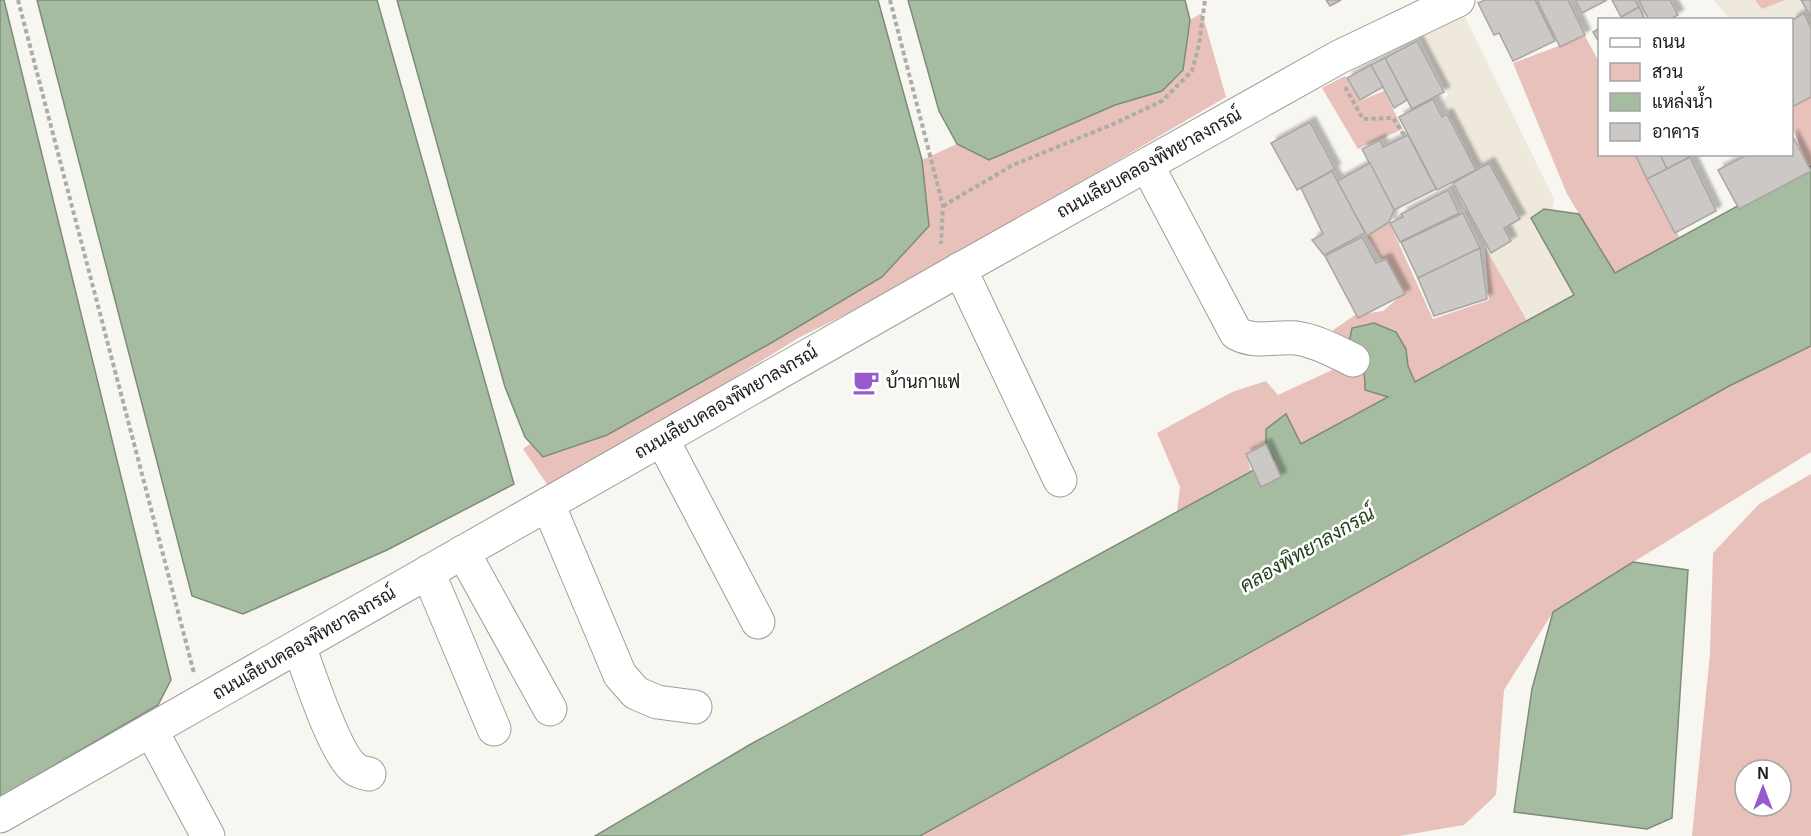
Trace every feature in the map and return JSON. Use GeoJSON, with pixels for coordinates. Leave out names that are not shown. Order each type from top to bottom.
{"type":"FeatureCollection","features":[{"type":"Feature","properties":{"kind":"main road","name":"ถนนเลียบคลองพิทยาลงกรณ์"},"geometry":{"type":"LineString","coordinates":[[0,816],[955,272],[1339,57],[1458,0]]}},
{"type":"Feature","properties":{"kind":"main road"},"geometry":{"type":"LineString","coordinates":[[1147,165],[1236,333],[1245,338],[1296,338],[1319,344],[1353,360]]}},
{"type":"Feature","properties":{"kind":"main road"},"geometry":{"type":"LineString","coordinates":[[955,272],[1060,480]]}},
{"type":"Feature","properties":{"kind":"main road"},"geometry":{"type":"LineString","coordinates":[[662,439],[758,622]]}},
{"type":"Feature","properties":{"kind":"main road"},"geometry":{"type":"LineString","coordinates":[[548,504],[620,675],[636,693],[657,702],[695,707]]}},
{"type":"Feature","properties":{"kind":"main road"},"geometry":{"type":"LineString","coordinates":[[463,552],[550,709]]}},
{"type":"Feature","properties":{"kind":"main road"},"geometry":{"type":"LineString","coordinates":[[428,572],[494,729]]}},
{"type":"Feature","properties":{"kind":"main road"},"geometry":{"type":"LineString","coordinates":[[299,646],[335,740],[356,771],[369,774]]}},
{"type":"Feature","properties":{"kind":"main road"},"geometry":{"type":"LineString","coordinates":[[151,730],[208,836]]}},
{"type":"Feature","properties":{"kind":"path"},"geometry":{"type":"LineString","coordinates":[[18,0],[201,701]]}},
{"type":"Feature","properties":{"kind":"path"},"geometry":{"type":"LineString","coordinates":[[890,0],[943,206],[941,243],[955,272]]}},
{"type":"Feature","properties":{"kind":"path"},"geometry":{"type":"LineString","coordinates":[[943,206],[1013,165],[1111,125],[1162,101],[1191,70],[1199,45],[1205,0]]}},
{"type":"Feature","properties":{"kind":"path"},"geometry":{"type":"LineString","coordinates":[[1341,80],[1363,119],[1393,118],[1404,135]]}},
{"type":"Feature","properties":{"kind":"shaded area"},"geometry":{"type":"Polygon","coordinates":[[[1714,0],[1811,0],[1811,101],[1793,113],[1793,18],[1728,18],[1714,0]]]}},
{"type":"Feature","properties":{"kind":"shaded area"},"geometry":{"type":"Polygon","coordinates":[[[1461,9],[1554,199],[1552,210],[1544,209],[1531,218],[1574,295],[1527,321],[1450,186],[1477,170],[1442,101],[1448,95],[1418,33],[1461,9]]]}},
{"type":"Feature","properties":{"kind":"green space"},"geometry":{"type":"Polygon","coordinates":[[[1755,0],[1785,0],[1762,9],[1755,0]]]}},
{"type":"Feature","properties":{"kind":"green space"},"geometry":{"type":"Polygon","coordinates":[[[1202,13],[1226,97],[905,285],[800,337],[549,487],[523,449],[530,444],[543,457],[607,435],[771,343],[882,277],[929,226],[922,160],[957,144],[989,160],[1115,105],[1162,91],[1183,70],[1190,20],[1202,13]]]}},
{"type":"Feature","properties":{"kind":"green space"},"geometry":{"type":"Polygon","coordinates":[[[1585,36],[1598,60],[1598,156],[1637,156],[1680,238],[1615,273],[1567,194],[1513,63],[1585,36]]]}},
{"type":"Feature","properties":{"kind":"green space"},"geometry":{"type":"Polygon","coordinates":[[[1345,76],[1360,101],[1384,91],[1403,129],[1358,149],[1322,88],[1345,76]]]}},
{"type":"Feature","properties":{"kind":"green space"},"geometry":{"type":"Polygon","coordinates":[[[1811,97],[1811,166],[1809,167],[1793,130],[1793,106],[1811,97]]]}},
{"type":"Feature","properties":{"kind":"green space"},"geometry":{"type":"Polygon","coordinates":[[[1389,222],[1433,319],[1489,300],[1485,247],[1527,321],[1415,382],[1408,366],[1406,349],[1361,358],[1366,390],[1389,396],[1301,444],[1286,414],[1266,429],[1266,444],[1246,454],[1251,471],[1177,512],[1180,487],[1157,433],[1232,392],[1266,381],[1278,395],[1343,365],[1333,330],[1355,315],[1383,311],[1403,294],[1367,236],[1389,222]]]}},
{"type":"Feature","properties":{"kind":"green space"},"geometry":{"type":"Polygon","coordinates":[[[1811,346],[1811,452],[1553,612],[1504,690],[1496,795],[1464,825],[1399,836],[920,836],[1731,385],[1811,346]]]}},
{"type":"Feature","properties":{"kind":"green space"},"geometry":{"type":"Polygon","coordinates":[[[1811,474],[1811,836],[1692,836],[1710,653],[1713,553],[1759,504],[1811,474]]]}},
{"type":"Feature","properties":{"kind":"water"},"geometry":{"type":"Polygon","coordinates":[[[0,0],[4,0],[171,680],[158,705],[0,797],[0,0]]]}},
{"type":"Feature","properties":{"kind":"water"},"geometry":{"type":"Polygon","coordinates":[[[37,0],[377,0],[514,484],[387,550],[243,614],[192,596],[37,0]]]}},
{"type":"Feature","properties":{"kind":"water"},"geometry":{"type":"Polygon","coordinates":[[[397,0],[878,0],[922,160],[929,226],[882,277],[771,343],[607,435],[543,457],[525,437],[505,387],[397,0]]]}},
{"type":"Feature","properties":{"kind":"water"},"geometry":{"type":"Polygon","coordinates":[[[908,0],[1185,0],[1190,20],[1183,70],[1162,91],[1115,105],[989,160],[957,144],[939,111],[908,0]]]}},
{"type":"Feature","properties":{"kind":"water","name":"คลองพิทยาลงกรณ์"},"geometry":{"type":"Polygon","coordinates":[[[1811,166],[1811,346],[1731,385],[920,836],[595,836],[751,744],[1274,459],[1266,444],[1266,429],[1286,414],[1301,444],[1388,397],[1365,390],[1362,365],[1349,343],[1352,328],[1374,323],[1396,332],[1406,349],[1408,366],[1415,382],[1574,295],[1531,218],[1544,209],[1579,214],[1615,273],[1811,166]]]}},
{"type":"Feature","properties":{"kind":"water"},"geometry":{"type":"Polygon","coordinates":[[[1633,562],[1688,570],[1672,818],[1647,829],[1514,812],[1532,689],[1553,612],[1633,562]]]}},
{"type":"Feature","properties":{"kind":"building"},"geometry":{"type":"Polygon","coordinates":[[[1326,0],[1341,0],[1330,6],[1326,0]]]}},
{"type":"Feature","properties":{"kind":"building"},"geometry":{"type":"Polygon","coordinates":[[[1485,0],[1535,0],[1555,41],[1513,61],[1499,33],[1494,35],[1478,3],[1485,0]]]}},
{"type":"Feature","properties":{"kind":"building"},"geometry":{"type":"Polygon","coordinates":[[[1537,0],[1568,0],[1585,35],[1560,47],[1537,0]]]}},
{"type":"Feature","properties":{"kind":"building"},"geometry":{"type":"Polygon","coordinates":[[[1575,0],[1607,0],[1582,13],[1575,0]]]}},
{"type":"Feature","properties":{"kind":"building"},"geometry":{"type":"Polygon","coordinates":[[[1612,0],[1635,0],[1639,7],[1621,17],[1612,0]]]}},
{"type":"Feature","properties":{"kind":"building"},"geometry":{"type":"Polygon","coordinates":[[[1639,0],[1670,0],[1678,15],[1673,18],[1648,18],[1639,0]]]}},
{"type":"Feature","properties":{"kind":"building"},"geometry":{"type":"Polygon","coordinates":[[[1801,0],[1811,0],[1811,17],[1801,0]]]}},
{"type":"Feature","properties":{"kind":"building"},"geometry":{"type":"Polygon","coordinates":[[[1639,7],[1644,18],[1621,18],[1639,7]]]}},
{"type":"Feature","properties":{"kind":"building"},"geometry":{"type":"Polygon","coordinates":[[[1804,13],[1811,28],[1811,97],[1793,106],[1793,19],[1804,13]]]}},
{"type":"Feature","properties":{"kind":"building"},"geometry":{"type":"Polygon","coordinates":[[[1598,29],[1598,41],[1593,32],[1598,29]]]}},
{"type":"Feature","properties":{"kind":"building"},"geometry":{"type":"Polygon","coordinates":[[[1417,41],[1444,92],[1412,109],[1385,58],[1417,41]]]}},
{"type":"Feature","properties":{"kind":"building"},"geometry":{"type":"Polygon","coordinates":[[[1385,58],[1407,100],[1394,108],[1371,65],[1385,58]]]}},
{"type":"Feature","properties":{"kind":"building"},"geometry":{"type":"Polygon","coordinates":[[[1371,65],[1383,87],[1360,100],[1347,78],[1371,65]]]}},
{"type":"Feature","properties":{"kind":"building"},"geometry":{"type":"Polygon","coordinates":[[[1433,99],[1442,117],[1447,114],[1476,170],[1437,190],[1399,117],[1433,99]]]}},
{"type":"Feature","properties":{"kind":"building"},"geometry":{"type":"Polygon","coordinates":[[[1310,122],[1335,169],[1297,190],[1271,143],[1310,122]]]}},
{"type":"Feature","properties":{"kind":"building"},"geometry":{"type":"Polygon","coordinates":[[[1408,135],[1436,189],[1394,210],[1362,149],[1380,140],[1383,147],[1408,135]]]}},
{"type":"Feature","properties":{"kind":"building"},"geometry":{"type":"Polygon","coordinates":[[[1793,137],[1811,171],[1739,209],[1718,170],[1744,156],[1793,156],[1793,137]]]}},
{"type":"Feature","properties":{"kind":"building"},"geometry":{"type":"Polygon","coordinates":[[[1636,156],[1661,156],[1667,169],[1647,179],[1636,156]]]}},
{"type":"Feature","properties":{"kind":"building"},"geometry":{"type":"Polygon","coordinates":[[[1661,156],[1691,156],[1667,169],[1661,156]]]}},
{"type":"Feature","properties":{"kind":"building"},"geometry":{"type":"Polygon","coordinates":[[[1690,157],[1716,211],[1675,233],[1647,179],[1690,157]]]}},
{"type":"Feature","properties":{"kind":"building"},"geometry":{"type":"Polygon","coordinates":[[[1370,163],[1394,210],[1389,222],[1367,236],[1337,181],[1370,163]]]}},
{"type":"Feature","properties":{"kind":"building"},"geometry":{"type":"Polygon","coordinates":[[[1489,163],[1520,219],[1504,228],[1511,241],[1491,253],[1453,183],[1489,163]]]}},
{"type":"Feature","properties":{"kind":"building"},"geometry":{"type":"Polygon","coordinates":[[[1332,171],[1365,233],[1324,255],[1312,240],[1323,234],[1301,188],[1332,171]]]}},
{"type":"Feature","properties":{"kind":"building"},"geometry":{"type":"Polygon","coordinates":[[[1448,190],[1459,213],[1400,242],[1390,223],[1403,217],[1401,214],[1448,190]]]}},
{"type":"Feature","properties":{"kind":"building"},"geometry":{"type":"Polygon","coordinates":[[[1463,213],[1480,248],[1418,278],[1401,242],[1463,213]]]}},
{"type":"Feature","properties":{"kind":"building"},"geometry":{"type":"Polygon","coordinates":[[[1362,237],[1376,263],[1386,259],[1405,294],[1358,318],[1325,256],[1362,237]]]}},
{"type":"Feature","properties":{"kind":"building"},"geometry":{"type":"Polygon","coordinates":[[[1480,248],[1487,299],[1434,316],[1418,278],[1480,248]]]}},
{"type":"Feature","properties":{"kind":"building"},"geometry":{"type":"Polygon","coordinates":[[[1266,444],[1281,477],[1261,487],[1246,454],[1266,444]]]}},
{"type":"Feature","properties":{"kind":"place","name":"บ้านกาแฟ"},"geometry":{"type":"Point","coordinates":[866,382]}}]}
